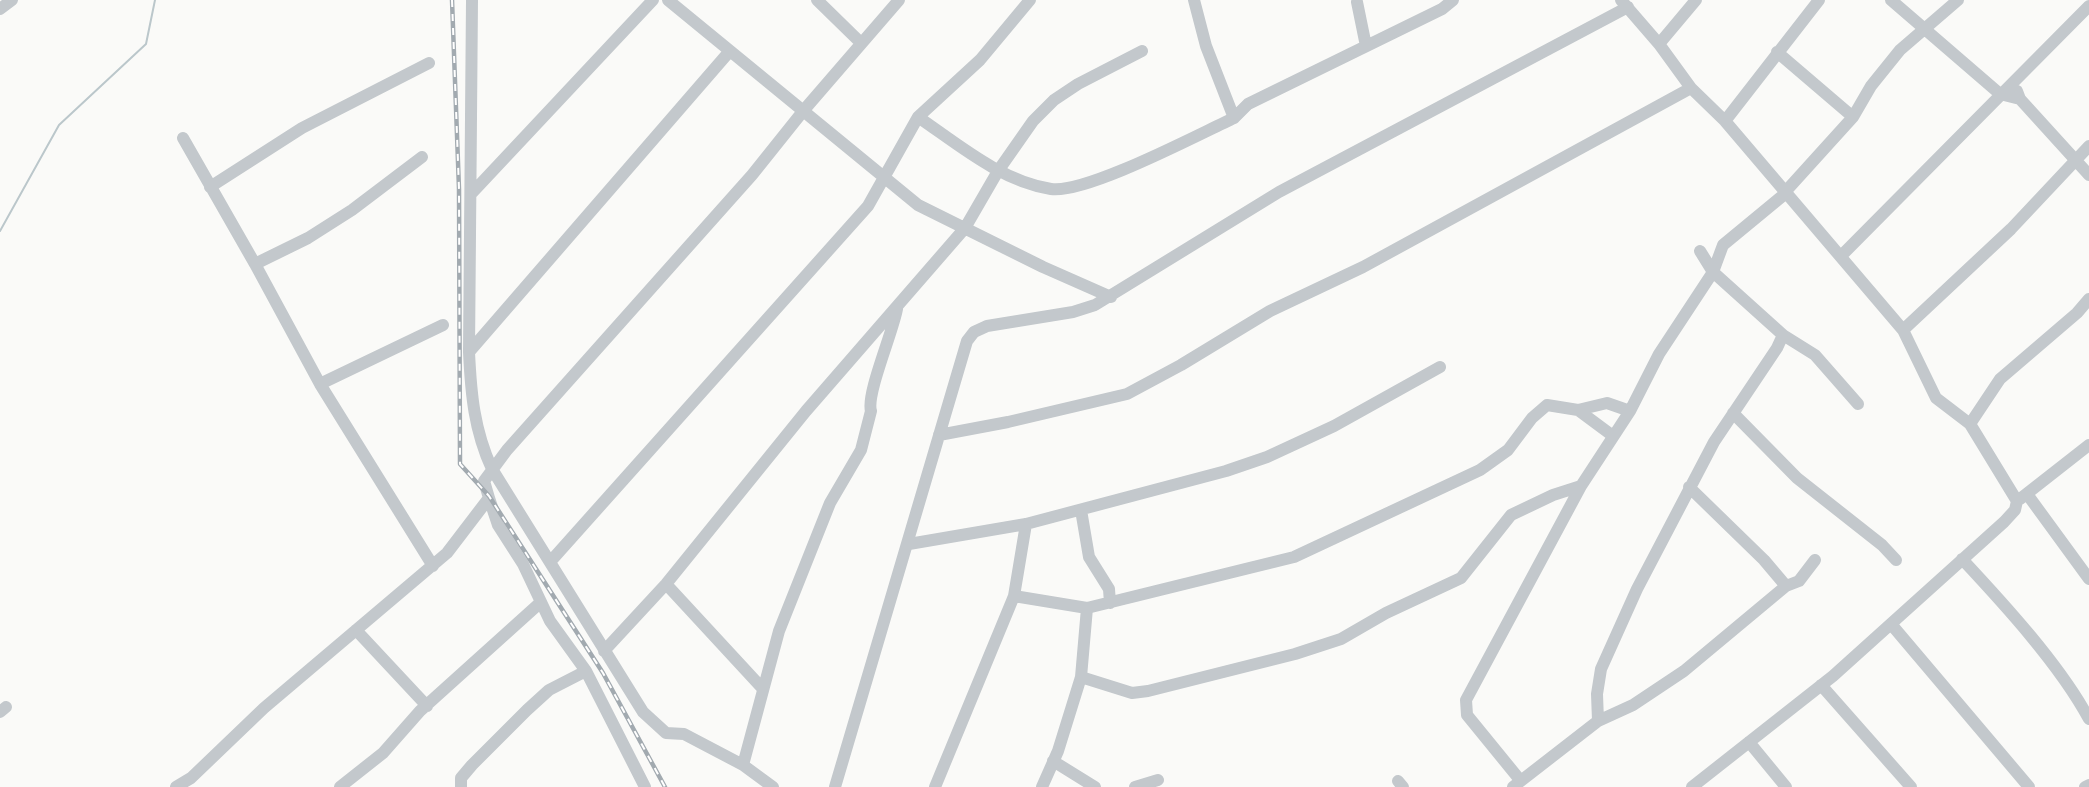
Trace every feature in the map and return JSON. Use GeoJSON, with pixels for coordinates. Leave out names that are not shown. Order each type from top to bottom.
{"type":"FeatureCollection","features":[{"type":"Feature","properties":{"kind":"street"},"geometry":{"type":"LineString","coordinates":[[0,9],[12,0]]}},
{"type":"Feature","properties":{"kind":"street"},"geometry":{"type":"LineString","coordinates":[[472,0],[469,352],[471,403],[481,445],[492,469],[604,651],[652,722],[666,733],[684,734],[743,765],[773,787]]}},
{"type":"Feature","properties":{"kind":"street"},"geometry":{"type":"LineString","coordinates":[[471,194],[652,0]]}},
{"type":"Feature","properties":{"kind":"street"},"geometry":{"type":"LineString","coordinates":[[668,0],[918,205],[1043,267],[1111,297]]}},
{"type":"Feature","properties":{"kind":"street"},"geometry":{"type":"LineString","coordinates":[[817,0],[861,43]]}},
{"type":"Feature","properties":{"kind":"street"},"geometry":{"type":"LineString","coordinates":[[645,787],[586,671],[550,621],[523,564],[498,525],[484,482],[536,415],[752,174],[899,0]]}},
{"type":"Feature","properties":{"kind":"street"},"geometry":{"type":"LineString","coordinates":[[550,562],[868,206],[918,117],[980,60],[1030,0]]}},
{"type":"Feature","properties":{"kind":"street"},"geometry":{"type":"LineString","coordinates":[[1194,0],[1206,46],[1234,118]]}},
{"type":"Feature","properties":{"kind":"street"},"geometry":{"type":"LineString","coordinates":[[918,117],[998,171],[1050,189],[1070,189],[1099,179],[1234,118],[1248,104],[1442,9],[1453,0]]}},
{"type":"Feature","properties":{"kind":"street"},"geometry":{"type":"LineString","coordinates":[[1659,44],[1696,0]]}},
{"type":"Feature","properties":{"kind":"street"},"geometry":{"type":"LineString","coordinates":[[1725,121],[1820,0]]}},
{"type":"Feature","properties":{"kind":"street"},"geometry":{"type":"LineString","coordinates":[[1891,0],[1924,31],[2000,94],[2020,99]]}},
{"type":"Feature","properties":{"kind":"street"},"geometry":{"type":"LineString","coordinates":[[1815,560],[1799,581],[1786,586],[1684,671],[1633,705],[1598,721],[1516,784],[1467,715],[1466,700],[1581,486],[1630,411],[1659,354],[1713,272],[1723,246],[1786,192],[1853,117],[1871,86],[1900,50],[1958,0]]}},
{"type":"Feature","properties":{"kind":"street"},"geometry":{"type":"LineString","coordinates":[[1357,2],[1366,46]]}},
{"type":"Feature","properties":{"kind":"street"},"geometry":{"type":"LineString","coordinates":[[835,787],[909,544],[967,341],[974,332],[987,326],[1073,312],[1111,297],[1279,192],[1625,4],[1659,44],[1691,88],[1725,121],[1903,330],[1936,398],[1970,424],[2022,497],[2089,579]]}},
{"type":"Feature","properties":{"kind":"street"},"geometry":{"type":"LineString","coordinates":[[1841,256],[2089,6]]}},
{"type":"Feature","properties":{"kind":"street"},"geometry":{"type":"LineString","coordinates":[[604,651],[666,584],[806,411],[965,228],[998,171],[1033,121],[1054,100],[1078,84],[1142,51]]}},
{"type":"Feature","properties":{"kind":"street"},"geometry":{"type":"LineString","coordinates":[[469,352],[729,52]]}},
{"type":"Feature","properties":{"kind":"street"},"geometry":{"type":"LineString","coordinates":[[1777,52],[1853,117]]}},
{"type":"Feature","properties":{"kind":"street"},"geometry":{"type":"LineString","coordinates":[[210,187],[302,128],[429,63]]}},
{"type":"Feature","properties":{"kind":"street"},"geometry":{"type":"LineString","coordinates":[[2014,81],[2020,99],[2074,162],[2089,175]]}},
{"type":"Feature","properties":{"kind":"street"},"geometry":{"type":"LineString","coordinates":[[939,435],[1008,422],[1127,394],[1181,365],[1270,311],[1363,267],[1691,88]]}},
{"type":"Feature","properties":{"kind":"street"},"geometry":{"type":"LineString","coordinates":[[183,138],[320,384],[433,566]]}},
{"type":"Feature","properties":{"kind":"street"},"geometry":{"type":"LineString","coordinates":[[1903,330],[2011,229],[2089,146]]}},
{"type":"Feature","properties":{"kind":"street"},"geometry":{"type":"LineString","coordinates":[[255,264],[308,238],[352,210],[422,157]]}},
{"type":"Feature","properties":{"kind":"street"},"geometry":{"type":"LineString","coordinates":[[1700,251],[1713,272],[1783,335],[1815,355],[1858,404]]}},
{"type":"Feature","properties":{"kind":"street"},"geometry":{"type":"LineString","coordinates":[[1970,424],[2000,379],[2077,314],[2089,299]]}},
{"type":"Feature","properties":{"kind":"street"},"geometry":{"type":"LineString","coordinates":[[743,765],[779,631],[830,503],[861,450],[871,411],[869,405],[894,327],[897,308]]}},
{"type":"Feature","properties":{"kind":"street"},"geometry":{"type":"LineString","coordinates":[[320,384],[442,325]]}},
{"type":"Feature","properties":{"kind":"street"},"geometry":{"type":"LineString","coordinates":[[1598,721],[1597,694],[1600,669],[1689,487],[1783,335]]}},
{"type":"Feature","properties":{"kind":"street"},"geometry":{"type":"LineString","coordinates":[[909,544],[1026,524],[1226,471],[1267,457],[1334,426],[1440,367]]}},
{"type":"Feature","properties":{"kind":"street"},"geometry":{"type":"LineString","coordinates":[[1014,596],[1088,608],[1294,557],[1480,470],[1508,450],[1532,418],[1547,405],[1578,410],[1607,402],[1630,411]]}},
{"type":"Feature","properties":{"kind":"street"},"geometry":{"type":"LineString","coordinates":[[1578,410],[1614,436]]}},
{"type":"Feature","properties":{"kind":"street"},"geometry":{"type":"LineString","coordinates":[[1733,413],[1797,478],[1882,545],[1896,560]]}},
{"type":"Feature","properties":{"kind":"street"},"geometry":{"type":"LineString","coordinates":[[1692,787],[1821,686],[2004,522],[2015,510],[2022,497],[2087,452]]}},
{"type":"Feature","properties":{"kind":"street"},"geometry":{"type":"LineString","coordinates":[[1081,677],[1132,693],[1148,691],[1295,654],[1341,639],[1386,613],[1461,578],[1511,515],[1554,495],[1581,486]]}},
{"type":"Feature","properties":{"kind":"street"},"geometry":{"type":"LineString","coordinates":[[1689,487],[1750,545],[1786,586]]}},
{"type":"Feature","properties":{"kind":"street"},"geometry":{"type":"LineString","coordinates":[[176,787],[191,778],[264,708],[433,566],[460,538],[489,498]]}},
{"type":"Feature","properties":{"kind":"street"},"geometry":{"type":"LineString","coordinates":[[1081,510],[1089,557],[1109,589],[1110,603]]}},
{"type":"Feature","properties":{"kind":"street"},"geometry":{"type":"LineString","coordinates":[[935,787],[1014,596],[1026,524]]}},
{"type":"Feature","properties":{"kind":"street"},"geometry":{"type":"LineString","coordinates":[[1962,559],[1997,596],[2084,698],[2089,719]]}},
{"type":"Feature","properties":{"kind":"street"},"geometry":{"type":"LineString","coordinates":[[666,584],[763,689]]}},
{"type":"Feature","properties":{"kind":"street"},"geometry":{"type":"LineString","coordinates":[[340,787],[383,753],[427,706],[541,602]]}},
{"type":"Feature","properties":{"kind":"street"},"geometry":{"type":"LineString","coordinates":[[1042,787],[1081,677],[1088,608]]}},
{"type":"Feature","properties":{"kind":"street"},"geometry":{"type":"LineString","coordinates":[[1891,624],[2029,787]]}},
{"type":"Feature","properties":{"kind":"street"},"geometry":{"type":"LineString","coordinates":[[356,630],[427,706]]}},
{"type":"Feature","properties":{"kind":"street"},"geometry":{"type":"LineString","coordinates":[[461,787],[461,778],[472,765],[527,710],[549,690],[586,671]]}},
{"type":"Feature","properties":{"kind":"street"},"geometry":{"type":"LineString","coordinates":[[1821,686],[1911,787]]}},
{"type":"Feature","properties":{"kind":"street"},"geometry":{"type":"LineString","coordinates":[[1749,742],[1786,787]]}},
{"type":"Feature","properties":{"kind":"street"},"geometry":{"type":"LineString","coordinates":[[1053,761],[1095,787]]}},
{"type":"Feature","properties":{"kind":"street"},"geometry":{"type":"LineString","coordinates":[[1135,787],[1158,780]]}},
{"type":"Feature","properties":{"kind":"waterway"},"geometry":{"type":"LineString","coordinates":[[0,231],[59,125],[146,44],[155,0]]}},
{"type":"Feature","properties":{"kind":"railway"},"geometry":{"type":"LineString","coordinates":[[452,0],[459,189],[460,464],[489,496],[603,673],[665,787]]}}]}
